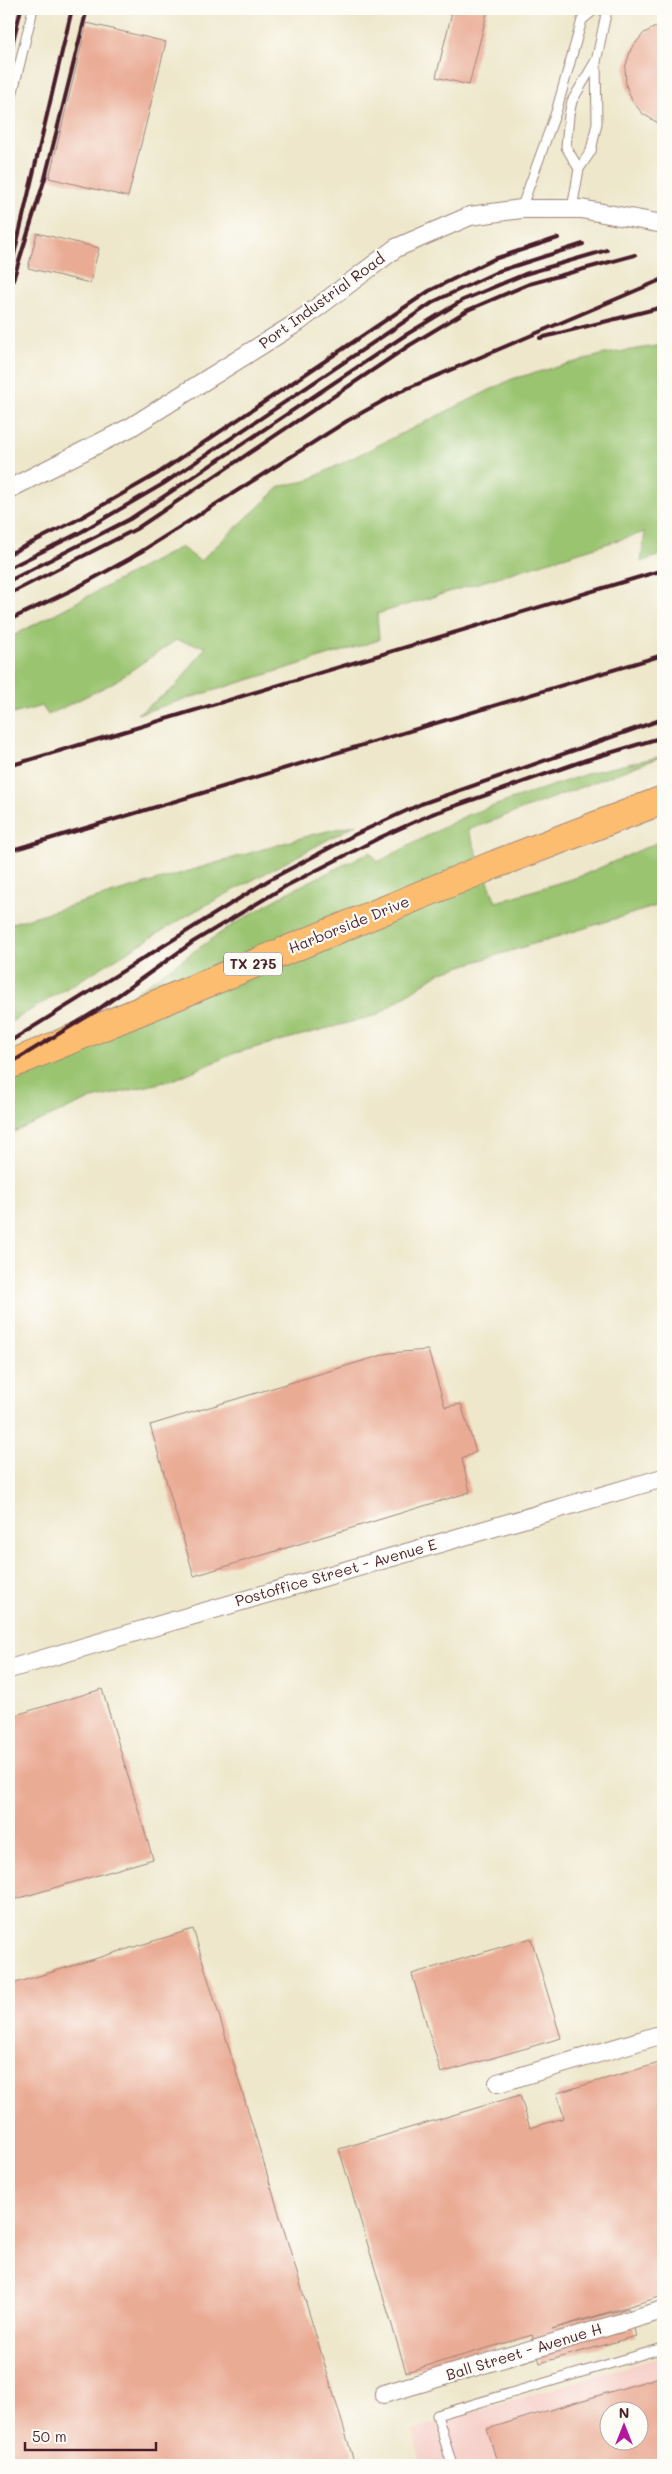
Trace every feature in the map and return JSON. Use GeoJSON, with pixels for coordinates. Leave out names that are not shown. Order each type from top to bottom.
{"type":"FeatureCollection","features":[{"type":"Feature","properties":{"kind":"main road","name":"Harborside Drive"},"geometry":{"type":"LineString","coordinates":[[9,1065],[496,864],[663,800]]}},
{"type":"Feature","properties":{"kind":"street","name":"Port Industrial Road"},"geometry":{"type":"LineString","coordinates":[[9,489],[131,428],[298,322],[396,248],[470,216],[520,209],[572,209],[663,224]]}},
{"type":"Feature","properties":{"kind":"street","name":"Postoffice Street - Avenue E"},"geometry":{"type":"LineString","coordinates":[[9,1668],[663,1478]]}},
{"type":"Feature","properties":{"kind":"street"},"geometry":{"type":"LineString","coordinates":[[498,2083],[663,2034]]}},
{"type":"Feature","properties":{"kind":"street","name":"Ball Street - Avenue H"},"geometry":{"type":"LineString","coordinates":[[384,2394],[663,2310]]}},
{"type":"Feature","properties":{"kind":"lane"},"geometry":{"type":"LineString","coordinates":[[9,108],[33,9]]}},
{"type":"Feature","properties":{"kind":"lane"},"geometry":{"type":"LineString","coordinates":[[520,209],[556,112],[582,20],[595,9]]}},
{"type":"Feature","properties":{"kind":"lane"},"geometry":{"type":"LineString","coordinates":[[572,209],[579,169],[591,150],[596,123],[596,62],[607,9]]}},
{"type":"Feature","properties":{"kind":"lane"},"geometry":{"type":"LineString","coordinates":[[579,169],[566,147],[569,115],[572,101],[596,62]]}},
{"type":"Feature","properties":{"kind":"lane"},"geometry":{"type":"LineString","coordinates":[[452,2465],[437,2415],[663,2348]]}},
{"type":"Feature","properties":{"kind":"shaded area"},"geometry":{"type":"Polygon","coordinates":[[[663,2356],[663,2465],[421,2465],[412,2430],[663,2356]]]}},
{"type":"Feature","properties":{"kind":"green space"},"geometry":{"type":"Polygon","coordinates":[[[663,345],[663,554],[641,562],[645,532],[377,614],[379,640],[137,714],[175,687],[206,647],[176,640],[111,684],[48,715],[42,706],[9,715],[9,638],[181,547],[200,561],[281,486],[306,481],[512,379],[605,354],[663,345]]]}},
{"type":"Feature","properties":{"kind":"green space"},"geometry":{"type":"Polygon","coordinates":[[[663,756],[468,830],[496,902],[581,876],[663,840],[663,904],[439,973],[377,1015],[235,1053],[173,1080],[88,1100],[9,1134],[9,1081],[229,927],[294,889],[370,852],[378,862],[467,815],[592,772],[663,756]]]}},
{"type":"Feature","properties":{"kind":"green space"},"geometry":{"type":"Polygon","coordinates":[[[357,824],[195,911],[9,1023],[9,924],[311,835],[357,824]]]}},
{"type":"Feature","properties":{"kind":"building"},"geometry":{"type":"Polygon","coordinates":[[[441,9],[488,9],[469,85],[436,77],[452,12],[441,9]]]}},
{"type":"Feature","properties":{"kind":"building"},"geometry":{"type":"Polygon","coordinates":[[[87,23],[166,42],[128,197],[49,178],[87,23]]]}},
{"type":"Feature","properties":{"kind":"building"},"geometry":{"type":"Polygon","coordinates":[[[663,23],[663,126],[643,114],[632,101],[626,85],[625,68],[631,49],[644,33],[663,23]]]}},
{"type":"Feature","properties":{"kind":"building"},"geometry":{"type":"Polygon","coordinates":[[[37,233],[99,248],[90,283],[28,268],[37,233]]]}},
{"type":"Feature","properties":{"kind":"building"},"geometry":{"type":"Polygon","coordinates":[[[428,1350],[445,1407],[461,1404],[476,1452],[462,1459],[470,1492],[194,1576],[150,1425],[389,1353],[428,1350]]]}},
{"type":"Feature","properties":{"kind":"building"},"geometry":{"type":"Polygon","coordinates":[[[102,1689],[153,1859],[9,1901],[9,1717],[102,1689]]]}},
{"type":"Feature","properties":{"kind":"building"},"geometry":{"type":"Polygon","coordinates":[[[193,1929],[355,2465],[9,2465],[9,1985],[193,1929]]]}},
{"type":"Feature","properties":{"kind":"building"},"geometry":{"type":"Polygon","coordinates":[[[531,1938],[561,2038],[441,2073],[412,1974],[531,1938]]]}},
{"type":"Feature","properties":{"kind":"building"},"geometry":{"type":"Polygon","coordinates":[[[663,2062],[663,2296],[552,2329],[628,2308],[636,2336],[540,2363],[532,2335],[406,2372],[339,2149],[520,2095],[530,2128],[564,2118],[557,2093],[663,2062]]]}},
{"type":"Feature","properties":{"kind":"building"},"geometry":{"type":"Polygon","coordinates":[[[663,2376],[663,2465],[498,2465],[487,2429],[663,2376]]]}},
{"type":"Feature","properties":{"kind":"railway"},"geometry":{"type":"LineString","coordinates":[[9,57],[21,9]]}},
{"type":"Feature","properties":{"kind":"railway"},"geometry":{"type":"LineString","coordinates":[[9,276],[72,9]]}},
{"type":"Feature","properties":{"kind":"railway"},"geometry":{"type":"LineString","coordinates":[[9,293],[45,178],[87,9]]}},
{"type":"Feature","properties":{"kind":"railway"},"geometry":{"type":"LineString","coordinates":[[9,554],[75,521],[157,474],[429,291],[494,259],[558,238]]}},
{"type":"Feature","properties":{"kind":"railway"},"geometry":{"type":"LineString","coordinates":[[9,568],[81,532],[163,484],[435,301],[499,271],[583,244]]}},
{"type":"Feature","properties":{"kind":"railway"},"geometry":{"type":"LineString","coordinates":[[9,581],[130,519],[404,336],[463,300],[525,274],[607,250]]}},
{"type":"Feature","properties":{"kind":"railway"},"geometry":{"type":"LineString","coordinates":[[9,594],[136,529],[410,345],[468,310],[529,284],[635,255]]}},
{"type":"Feature","properties":{"kind":"railway"},"geometry":{"type":"LineString","coordinates":[[9,620],[72,590],[131,558],[347,421],[399,392],[663,279]]}},
{"type":"Feature","properties":{"kind":"railway"},"geometry":{"type":"LineString","coordinates":[[540,338],[663,307]]}},
{"type":"Feature","properties":{"kind":"railway"},"geometry":{"type":"LineString","coordinates":[[9,766],[663,570]]}},
{"type":"Feature","properties":{"kind":"railway"},"geometry":{"type":"LineString","coordinates":[[9,851],[663,655]]}},
{"type":"Feature","properties":{"kind":"railway"},"geometry":{"type":"LineString","coordinates":[[9,1042],[269,880],[354,835],[421,804],[663,719]]}},
{"type":"Feature","properties":{"kind":"railway"},"geometry":{"type":"LineString","coordinates":[[9,1064],[96,1011],[193,942],[286,886],[381,837],[432,814],[586,760],[663,737]]}}]}
